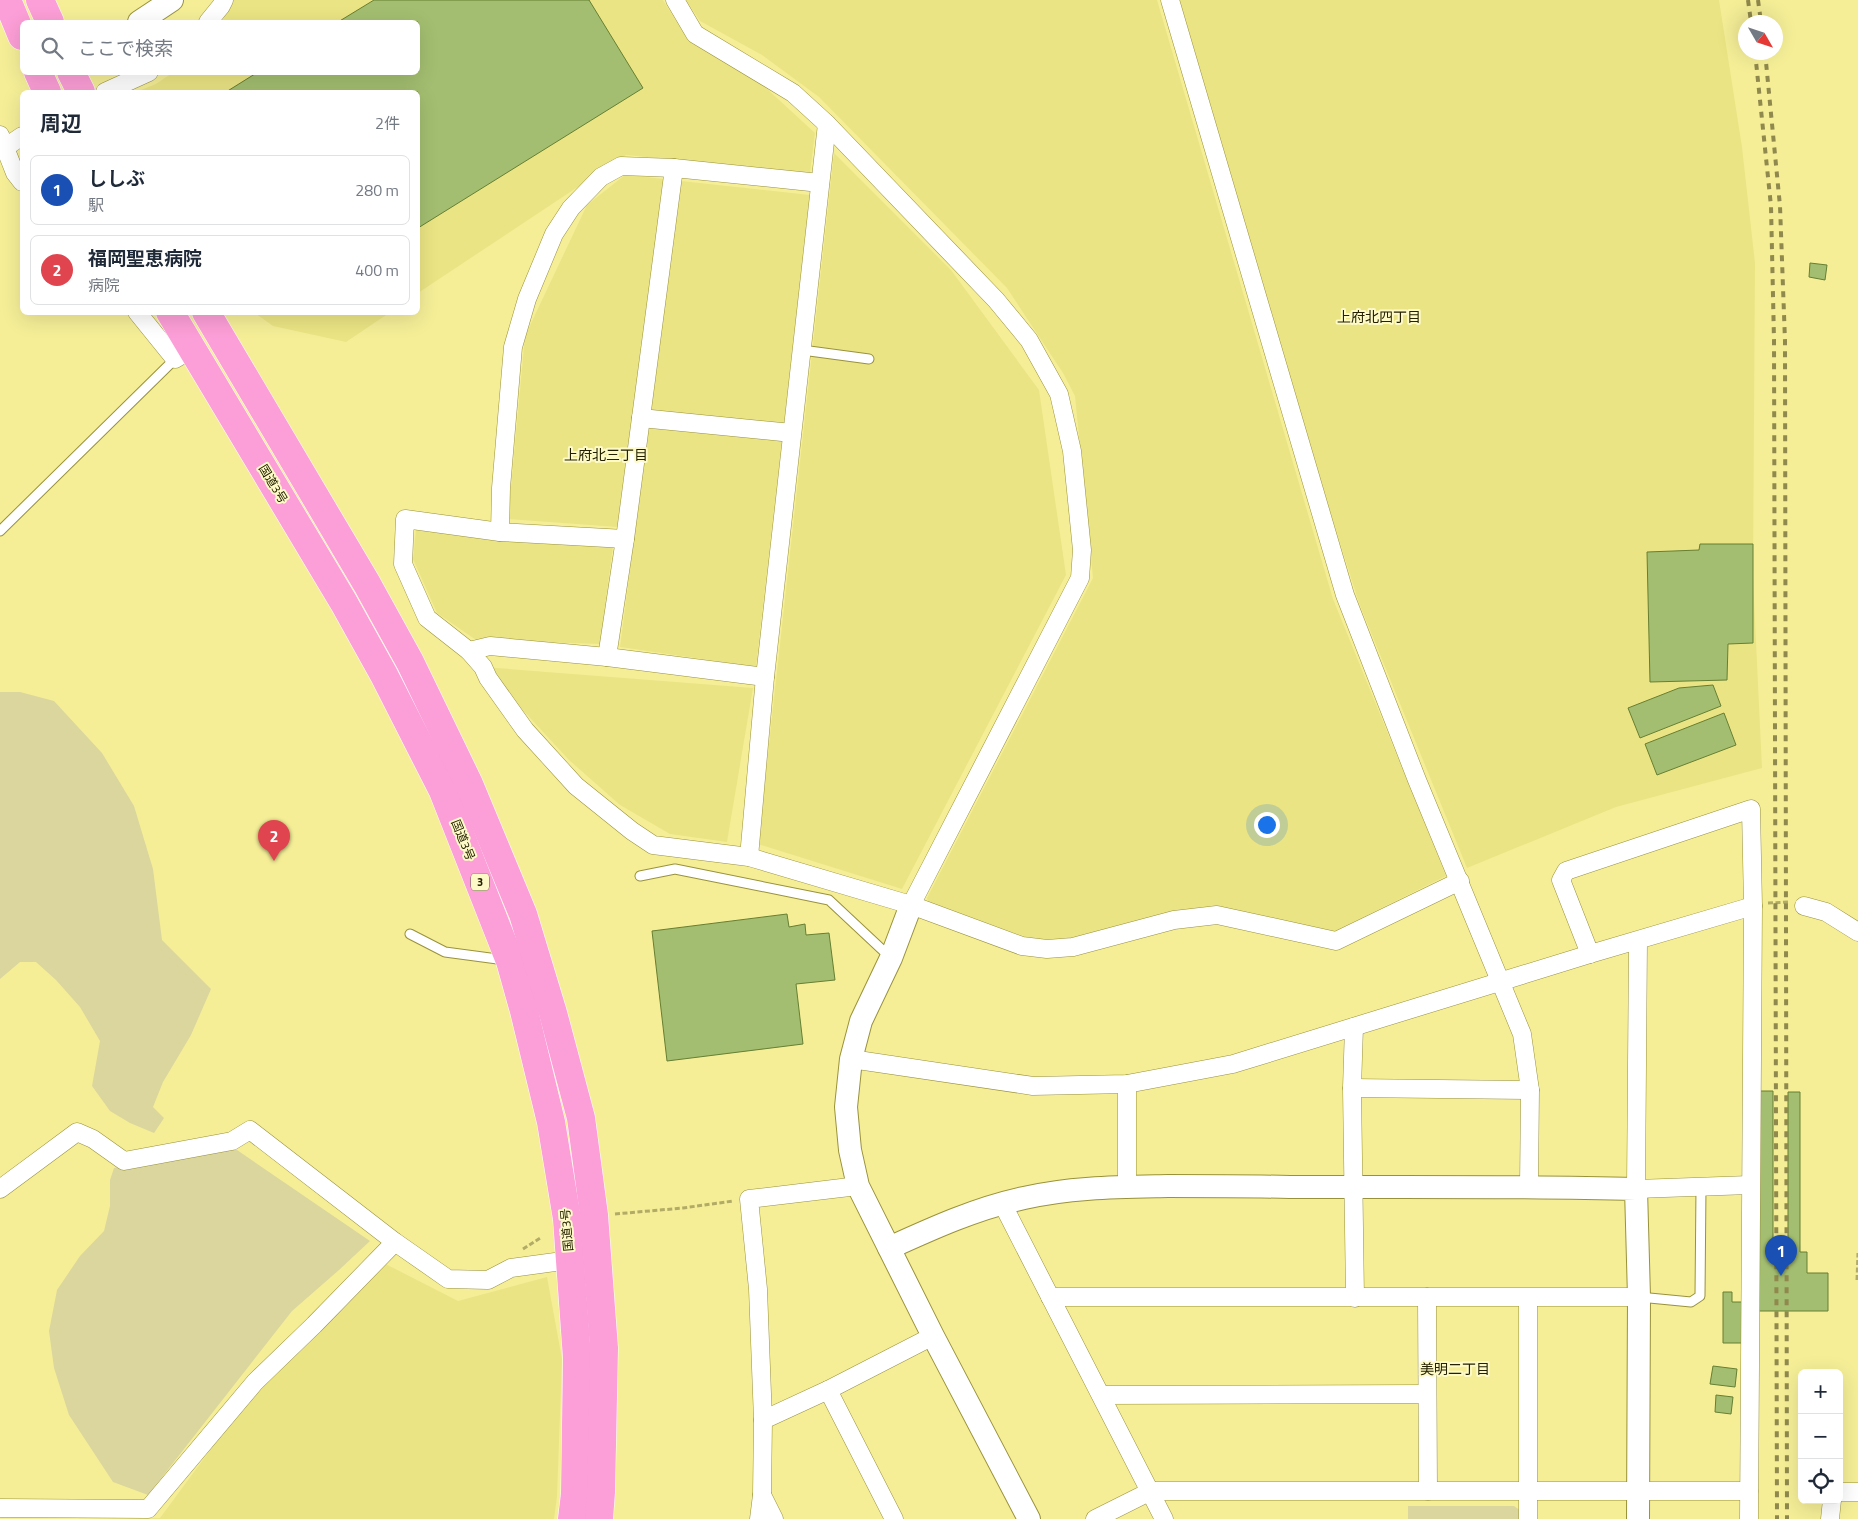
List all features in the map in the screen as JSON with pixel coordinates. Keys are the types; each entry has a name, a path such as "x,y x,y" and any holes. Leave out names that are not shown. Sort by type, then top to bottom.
{"highway":[{"path":"6,0 20,32"},
{"path":"40,0 49,20"},
{"path":"39,75 46,90"},
{"path":"73,75 80,90"},
{"name":"国道3号","path":"171,315 183,354 344,603 388,683 443,791 510,961 551,1122 567,1219 576,1358 575,1494 572,1519"},
{"name":"3","path":"208,315 367,584 410,662 469,784 523,914 553,1012 581,1118 594,1216 604,1348 599,1519"}],"street":[{"path":"142,20 172,0"},
{"path":"210,20 224,0"},
{"path":"675,0 696,34 793,93 827,124 996,300 1029,340 1060,394 1072,451 1082,550 1080,578 911,905 891,958 861,1021 851,1059 846,1107 850,1150 858,1186 933,1336 1029,1519"},
{"path":"1170,0 1345,596 1522,1034 1530,1090 1529,1186"},
{"path":"109,90 142,75"},
{"path":"749,857 765,677 827,124"},
{"path":"20,137 3,141 15,173 20,179"},
{"path":"500,532 501,488 513,347 527,299 554,234 571,208 601,177 620,166 674,168 820,184"},
{"path":"607,656 674,168"},
{"path":"139,315 183,354"},
{"path":"640,418 792,433"},
{"path":"624,538 500,532 405,519 404,564 427,618 470,650 525,730 576,786 632,831 653,845 749,857 911,905 1022,946 1047,948 1073,947 1174,920 1217,915 1336,940 1460,882"},
{"path":"470,650 490,646 607,656 765,677"},
{"path":"1590,954 1561,880 1566,871 1751,809 1753,906 1749,1519"},
{"path":"851,1059 1033,1086 1127,1084 1233,1064 1753,906"},
{"path":"1804,906 1826,912 1858,932"},
{"path":"1638,941 1636,1189 1639,1297 1638,1519"},
{"path":"1354,1027 1352,1088 1354,1298"},
{"path":"1127,1084 1128,1187"},
{"path":"1352,1088 1530,1090"},
{"path":"0,1189 77,1132 93,1140 124,1161 232,1141 250,1130 395,1242 448,1279 488,1280 511,1268 570,1260"},
{"path":"759,1519 762,1495 763,1420 758,1289 749,1199 858,1186"},
{"path":"889,1248 949,1221 1002,1203 1025,1197 1076,1189 1128,1187 1529,1186 1636,1189 1750,1186"},
{"path":"1002,1203 1164,1519"},
{"path":"0,1508 148,1509 254,1382 314,1325 395,1242"},
{"path":"1050,1297 1639,1297"},
{"path":"1427,1298 1428,1491"},
{"path":"1528,1298 1528,1519"},
{"path":"763,1420 828,1390 933,1336"},
{"path":"828,1390 894,1519"},
{"path":"1101,1394 1427,1394"},
{"path":"1096,1519 1151,1491 1749,1491"},
{"path":"1843,1492 1858,1492"},
{"path":"762,1495 774,1519"},
{"path":"1830,1519 1832,1504"}],"lane":[{"path":"802,350 869,359"},
{"path":"0,531 183,354"},
{"path":"640,876 675,869 829,900 891,958"},
{"path":"410,934 445,952 510,961"},
{"path":"1639,1297 1691,1302 1700,1296 1701,1187"}],"path":[{"path":"1753,906 1776,902 1799,903 1804,906"},
{"path":"594,1216 682,1208 749,1199"},
{"path":"1857,1280 1858,1253"}],"shaded area":[{"path":"233,0 663,0 686,37 753,76 815,133 810,173 626,155 420,292 420,90 141,90 156,84 169,75 420,75 420,20 223,20"},
{"path":"686,0 1157,0 1333,599 1446,876 1333,932 1220,908 1070,939 1034,939 965,918 928,902 927,898 1093,578 1075,396 1063,373 1007,288 819,97 762,55 700,21"},
{"path":"1178,0 1719,0 1742,147 1755,263 1753,578 1762,768 1616,807 1467,868 1359,603 1319,476"},
{"path":"834,153 951,270 1039,390 1066,575 902,889 758,844"},
{"path":"625,175 664,179 617,527 508,519 525,336 587,205"},
{"path":"681,181 810,195 756,667 620,647"},
{"path":"258,315 386,315 346,342 273,326"},
{"path":"416,530 613,546 600,644 476,640 437,613 413,559"},
{"path":"483,667 753,688 727,842 670,834 620,805 569,760"},
{"path":"0,692 20,692 54,701 102,753 134,806 153,869 162,940 211,989 191,1035 163,1082 153,1107 164,1118 154,1133 130,1123 110,1111 92,1086 100,1041 80,1007 56,980 36,962 20,962 0,979"},
{"path":"196,1148 237,1150 370,1241 292,1311 148,1495 113,1482 69,1415 54,1368 49,1331 57,1290 80,1256 104,1231 110,1206 110,1180 114,1168"},
{"path":"370,1256 458,1301 547,1277 562,1359 557,1497 554,1519 128,1519 160,1518 276,1361"},
{"path":"1408,1506 1514,1506 1521,1511 1521,1519 1408,1519"}],"building":[{"path":"374,0 589,0 643,88 420,227 420,90 229,90 253,75 420,75 420,20 341,20"},
{"path":"1810,263 1827,265 1825,280 1809,277"},
{"path":"1700,544 1753,544 1753,643 1728,644 1727,680 1650,682 1647,552 1699,550"},
{"path":"1713,685 1721,706 1640,738 1628,708 1679,688"},
{"path":"1724,713 1736,745 1657,775 1645,744"},
{"path":"787,914 789,927 805,924 806,935 829,933 835,980 796,984 803,1044 667,1061 652,931"},
{"path":"1759,1091 1773,1091 1773,1250 1788,1250 1788,1092 1800,1092 1800,1252 1807,1252 1807,1273 1828,1273 1828,1311 1743,1311 1743,1343 1723,1343 1723,1292 1732,1292 1732,1302 1759,1302"},
{"path":"1713,1366 1737,1369 1735,1387 1710,1384"},
{"path":"1716,1395 1733,1397 1731,1414 1715,1412"}],"railway":[{"path":"1748,0 1750,15"},
{"path":"1758,0 1760,15"},
{"path":"1756,60 1771,206 1774,340 1777,1519"},
{"path":"1766,60 1780,206 1785,341 1787,1519"}],"place":[{"name":"福岡聖恵病院","path":"274,861"},
{"name":"ししぶ","path":"1781,1276"}],"district":[{"name":"上府北四丁目","path":"1379,317"},
{"name":"上府北三丁目","path":"606,455"},
{"name":"美明二丁目","path":"1455,1369"}]}
